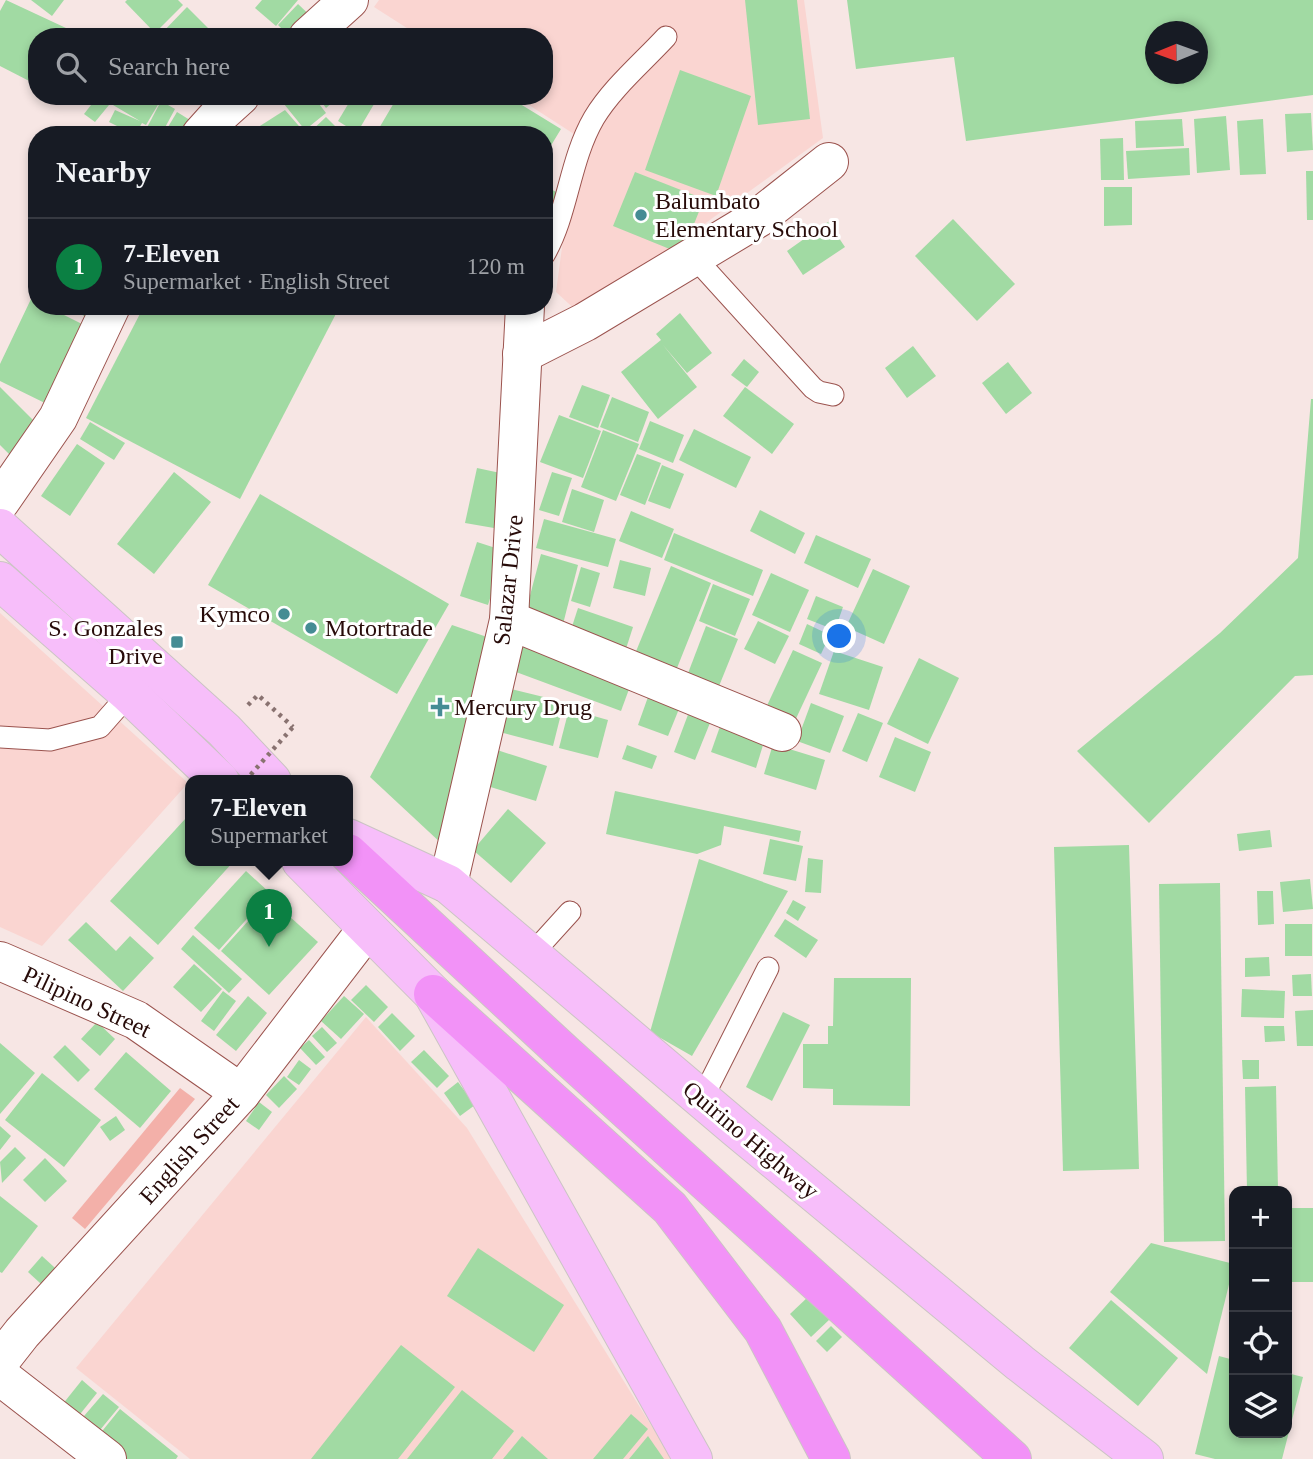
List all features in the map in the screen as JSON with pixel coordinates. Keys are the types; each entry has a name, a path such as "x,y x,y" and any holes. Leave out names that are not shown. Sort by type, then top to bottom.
{"highway":[{"path":"353,858 1012,1459"},
{"path":"433,994 670,1208 763,1330 831,1459"}],"main road":[{"path":"0,528 224,730 266,775"},
{"path":"0,581 129,694 214,775"},
{"name":"Quirino Highway","path":"353,840 448,884 702,1100 1020,1363 1144,1459"},
{"path":"306,866 433,994 693,1459"}],"street":[{"path":"319,28 349,0"},
{"path":"209,126 230,105"},
{"path":"522,354 585,322 758,218 829,162"},
{"path":"0,502 58,418 107,315"},
{"name":"Salazar Drive","path":"448,884 509,620 524,315"},
{"path":"509,620 782,732"},
{"name":"English Street","path":"7,1336 241,1093 367,929"},
{"name":"Pilipino Street","path":"0,961 136,1020 241,1093"},
{"path":"0,1376 107,1459"}],"lane":[{"path":"553,238 569,178 594,119 666,37"},
{"path":"694,257 813,388 833,395"},
{"path":"0,737 50,740 100,727 129,694"},
{"path":"531,955 570,912"},
{"path":"702,1100 768,968"}],"path":[{"path":"250,775 293,727 258,695"}],"shaded area":[{"name":"Balumbato Elementary School","path":"379,0 804,0 823,138 580,314 556,292 577,136 529,105 553,105 553,28 407,28 374,7"},
{"path":"0,613 185,780 185,786 42,946 0,927"},
{"path":"366,1017 467,1128 672,1459 190,1459 76,1368"},
{"path":"180,1088 195,1099 85,1229 72,1218"}],"building":[{"path":"6,0 66,28 28,28 28,80 0,66 0,11"},
{"path":"31,0 64,0 52,16"},
{"path":"178,0 183,5 160,28 150,28 125,2"},
{"path":"262,0 298,0 276,26 255,8"},
{"path":"745,0 797,0 810,119 758,125"},
{"path":"847,0 1313,0 1313,95 966,141 954,57 856,69"},
{"path":"298,4 318,23 308,28 281,28 278,25"},
{"path":"187,7 208,28 167,28"},
{"path":"680,70 751,96 716,196 645,170"},
{"path":"91,105 109,105 95,122 84,114"},
{"path":"113,105 158,105 146,125 142,123 140,126 117,126 109,122 115,110 140,121"},
{"path":"159,105 168,105 175,109 166,126 148,126"},
{"path":"285,105 320,105 326,113 310,126 302,126"},
{"path":"348,105 373,105 361,126 346,126 338,121"},
{"path":"393,105 522,105 561,129 553,142 553,126 380,126"},
{"path":"285,110 299,126 260,126"},
{"path":"177,112 198,125 197,126 169,126"},
{"path":"1311,113 1313,150 1287,152 1285,114"},
{"path":"1226,116 1230,170 1197,173 1194,119"},
{"path":"326,117 335,126 316,126"},
{"path":"1182,119 1184,146 1136,148 1135,121"},
{"path":"1263,119 1266,174 1240,175 1237,121"},
{"path":"1123,138 1124,180 1101,180 1100,139"},
{"path":"1189,148 1190,175 1128,179 1126,151"},
{"path":"1306,171 1313,171 1313,220 1307,220"},
{"path":"635,172 704,199 682,254 613,226"},
{"path":"1104,187 1132,187 1132,225 1104,226"},
{"path":"553,190 563,196 555,208 553,207"},
{"path":"953,219 1015,284 977,321 915,256"},
{"path":"828,222 845,247 803,275 787,251"},
{"path":"28,305 28,315 64,315 90,328 51,406 0,381 0,364"},
{"path":"680,313 712,353 687,373 663,345 697,387 658,419 621,372 661,340 656,334"},
{"path":"82,315 100,315 98,322"},
{"path":"139,315 335,315 240,499 86,418"},
{"path":"913,346 936,376 907,398 885,368"},
{"path":"744,359 759,372 747,387 731,375"},
{"path":"1008,362 1032,393 1006,414 982,383"},
{"path":"582,385 610,395 598,428 569,417"},
{"path":"0,387 42,429 14,459 0,445"},
{"path":"745,387 794,424 772,454 723,416"},
{"path":"612,397 649,412 638,442 600,427"},
{"path":"1311,399 1313,675 1295,676 1149,823 1077,751 1220,633 1298,558"},
{"path":"559,415 601,431 583,478 540,462"},
{"path":"650,421 684,435 673,463 639,449"},
{"path":"90,422 125,443 114,460 80,439"},
{"path":"694,429 751,457 736,488 679,460"},
{"path":"603,430 639,444 616,501 581,487"},
{"path":"77,444 105,463 70,516 41,496"},
{"path":"637,454 661,463 645,505 620,495"},
{"path":"662,465 684,474 670,509 648,501"},
{"path":"477,468 505,474 494,528 465,523"},
{"path":"174,472 211,502 154,574 117,544"},
{"path":"552,472 572,478 559,516 539,510"},
{"path":"572,489 604,500 594,532 562,522"},
{"path":"260,494 449,604 397,694 208,585"},
{"path":"760,510 805,533 795,554 750,531"},
{"path":"631,511 674,529 662,558 619,541"},
{"path":"544,519 616,539 608,567 536,548"},
{"path":"674,533 763,570 753,596 664,560"},
{"path":"816,535 871,559 858,588 804,563"},
{"path":"477,542 505,551 488,605 460,596"},
{"path":"541,554 578,565 561,632 523,622"},
{"path":"620,560 651,568 645,596 613,588"},
{"path":"671,566 711,583 671,683 630,666"},
{"path":"581,567 600,573 590,607 571,601"},
{"path":"873,569 910,586 884,644 846,627"},
{"path":"771,573 809,590 790,632 752,615"},
{"path":"713,584 750,599 735,636 699,621"},
{"path":"816,596 843,607 835,630 807,619"},
{"path":"578,608 633,627 623,658 568,639"},
{"path":"758,621 789,636 775,664 744,649"},
{"path":"807,624 830,635 821,654 799,644"},
{"name":"Mercury Drug","path":"452,625 487,637 442,844 370,777"},
{"path":"706,626 738,639 713,701 682,689"},
{"path":"521,632 632,681 621,711 508,669"},
{"path":"793,650 822,663 793,725 764,712"},
{"path":"834,651 883,667 869,710 819,694"},
{"path":"919,658 959,678 928,744 887,724"},
{"path":"507,688 564,702 553,746 496,731"},
{"path":"648,697 679,709 668,736 638,725"},
{"path":"811,703 844,716 830,753 797,741"},
{"path":"692,704 714,713 695,760 674,752"},
{"path":"569,709 608,720 598,758 559,748"},
{"path":"858,713 883,723 867,762 842,751"},
{"path":"723,718 767,732 756,768 711,752"},
{"path":"895,737 931,752 915,792 879,777"},
{"path":"773,744 825,760 816,790 764,774"},
{"path":"627,745 657,756 652,769 622,759"},
{"path":"494,749 547,766 536,801 484,785"},
{"path":"615,791 801,831 799,842 724,826 721,845 697,854 606,834"},
{"path":"508,809 546,843 511,883 473,850"},
{"path":"185,819 185,866 229,866 158,945 110,901"},
{"path":"1270,830 1272,847 1239,851 1237,834"},
{"path":"770,839 803,846 796,881 763,874"},
{"path":"1129,845 1139,1169 1063,1171 1054,847"},
{"path":"808,858 823,860 821,893 805,892"},
{"path":"699,859 788,891 692,1056 650,1032"},
{"path":"246,871 270,893 219,950 194,928"},
{"path":"1310,879 1313,909 1283,912 1280,882"},
{"path":"1220,883 1225,1241 1164,1242 1159,884"},
{"path":"1257,891 1273,891 1274,924 1258,925"},
{"path":"269,898 318,942 269,995 221,951"},
{"path":"793,900 806,907 798,921 786,913"},
{"path":"785,919 818,940 806,958 774,936"},
{"path":"86,922 116,951 130,936 154,958 123,991 68,940"},
{"path":"1285,924 1312,924 1312,956 1285,956"},
{"path":"193,935 242,979 229,993 181,949"},
{"path":"1269,957 1270,976 1245,977 1245,958"},
{"path":"194,964 222,989 201,1012 173,987"},
{"path":"1311,974 1312,996 1293,996 1292,975"},
{"path":"834,978 911,978 910,1106 833,1105 833,1089 803,1088 803,1044 828,1044 828,1026 833,1026"},
{"path":"366,985 388,1007 374,1022 351,1000"},
{"path":"1242,989 1285,991 1284,1018 1241,1017"},
{"path":"223,991 236,1001 214,1031 201,1021"},
{"path":"248,996 267,1013 236,1051 216,1035"},
{"path":"344,996 364,1014 341,1039 321,1021"},
{"path":"1313,1010 1313,1046 1297,1046 1295,1011"},
{"path":"783,1012 810,1025 772,1101 746,1087"},
{"path":"392,1013 415,1036 400,1051 378,1027"},
{"path":"97,1022 115,1039 100,1056 81,1039"},
{"path":"1264,1026 1284,1026 1285,1041 1265,1042"},
{"path":"322,1027 337,1043 327,1052 312,1036"},
{"path":"309,1040 325,1057 316,1065 300,1048"},
{"path":"0,1043 35,1073 0,1114"},
{"path":"65,1045 90,1070 78,1082 53,1057"},
{"path":"424,1050 449,1076 437,1088 411,1062"},
{"path":"126,1052 171,1091 140,1128 94,1089"},
{"path":"299,1060 311,1069 299,1085 287,1077"},
{"path":"1242,1060 1259,1060 1259,1079 1243,1079"},
{"path":"42,1073 101,1120 64,1167 5,1120"},
{"path":"284,1076 297,1089 279,1108 266,1095"},
{"path":"458,1082 475,1105 460,1116 444,1093"},
{"path":"1276,1086 1278,1186 1247,1186 1245,1087"},
{"path":"259,1102 272,1112 259,1130 246,1121"},
{"path":"116,1116 125,1130 110,1141 100,1127"},
{"path":"0,1126 11,1136 0,1150"},
{"path":"15,1147 26,1158 2,1183 0,1162"},
{"path":"45,1158 67,1181 45,1202 23,1180"},
{"path":"0,1196 38,1226 2,1273 0,1272"},
{"path":"1292,1208 1313,1208 1313,1282 1292,1282"},
{"path":"1151,1243 1229,1263 1229,1284 1207,1374 1110,1292"},
{"path":"478,1248 564,1305 534,1352 447,1296"},
{"path":"42,1256 66,1278 52,1294 28,1272"},
{"path":"809,1296 830,1319 811,1337 790,1314"},
{"path":"1111,1300 1178,1358 1138,1406 1069,1348"},
{"path":"831,1326 842,1337 827,1352 816,1341"},
{"path":"401,1345 455,1387 398,1459 311,1459"},
{"path":"1219,1356 1229,1359 1229,1438 1287,1438 1282,1459 1215,1459 1195,1454"},
{"path":"1292,1374 1303,1377 1292,1420"},
{"path":"82,1380 97,1393 77,1418 62,1405"},
{"path":"462,1390 514,1431 492,1459 407,1459"},
{"path":"103,1394 119,1407 100,1430 84,1416"},
{"path":"120,1409 178,1456 176,1459 127,1459 99,1435"},
{"path":"631,1414 648,1429 623,1459 593,1459"},
{"path":"522,1436 548,1459 503,1459"},
{"path":"648,1436 664,1459 629,1459"}],"place":[{"name":"Balumbato Elementary School","path":"641,215"},
{"name":"Kymco","path":"284,614"},
{"name":"Motortrade","path":"311,628"},
{"name":"S. Gonzales Drive","path":"177,642"},
{"name":"Mercury Drug","path":"440,707"},
{"name":"7-Eleven","path":"269,947"}]}
